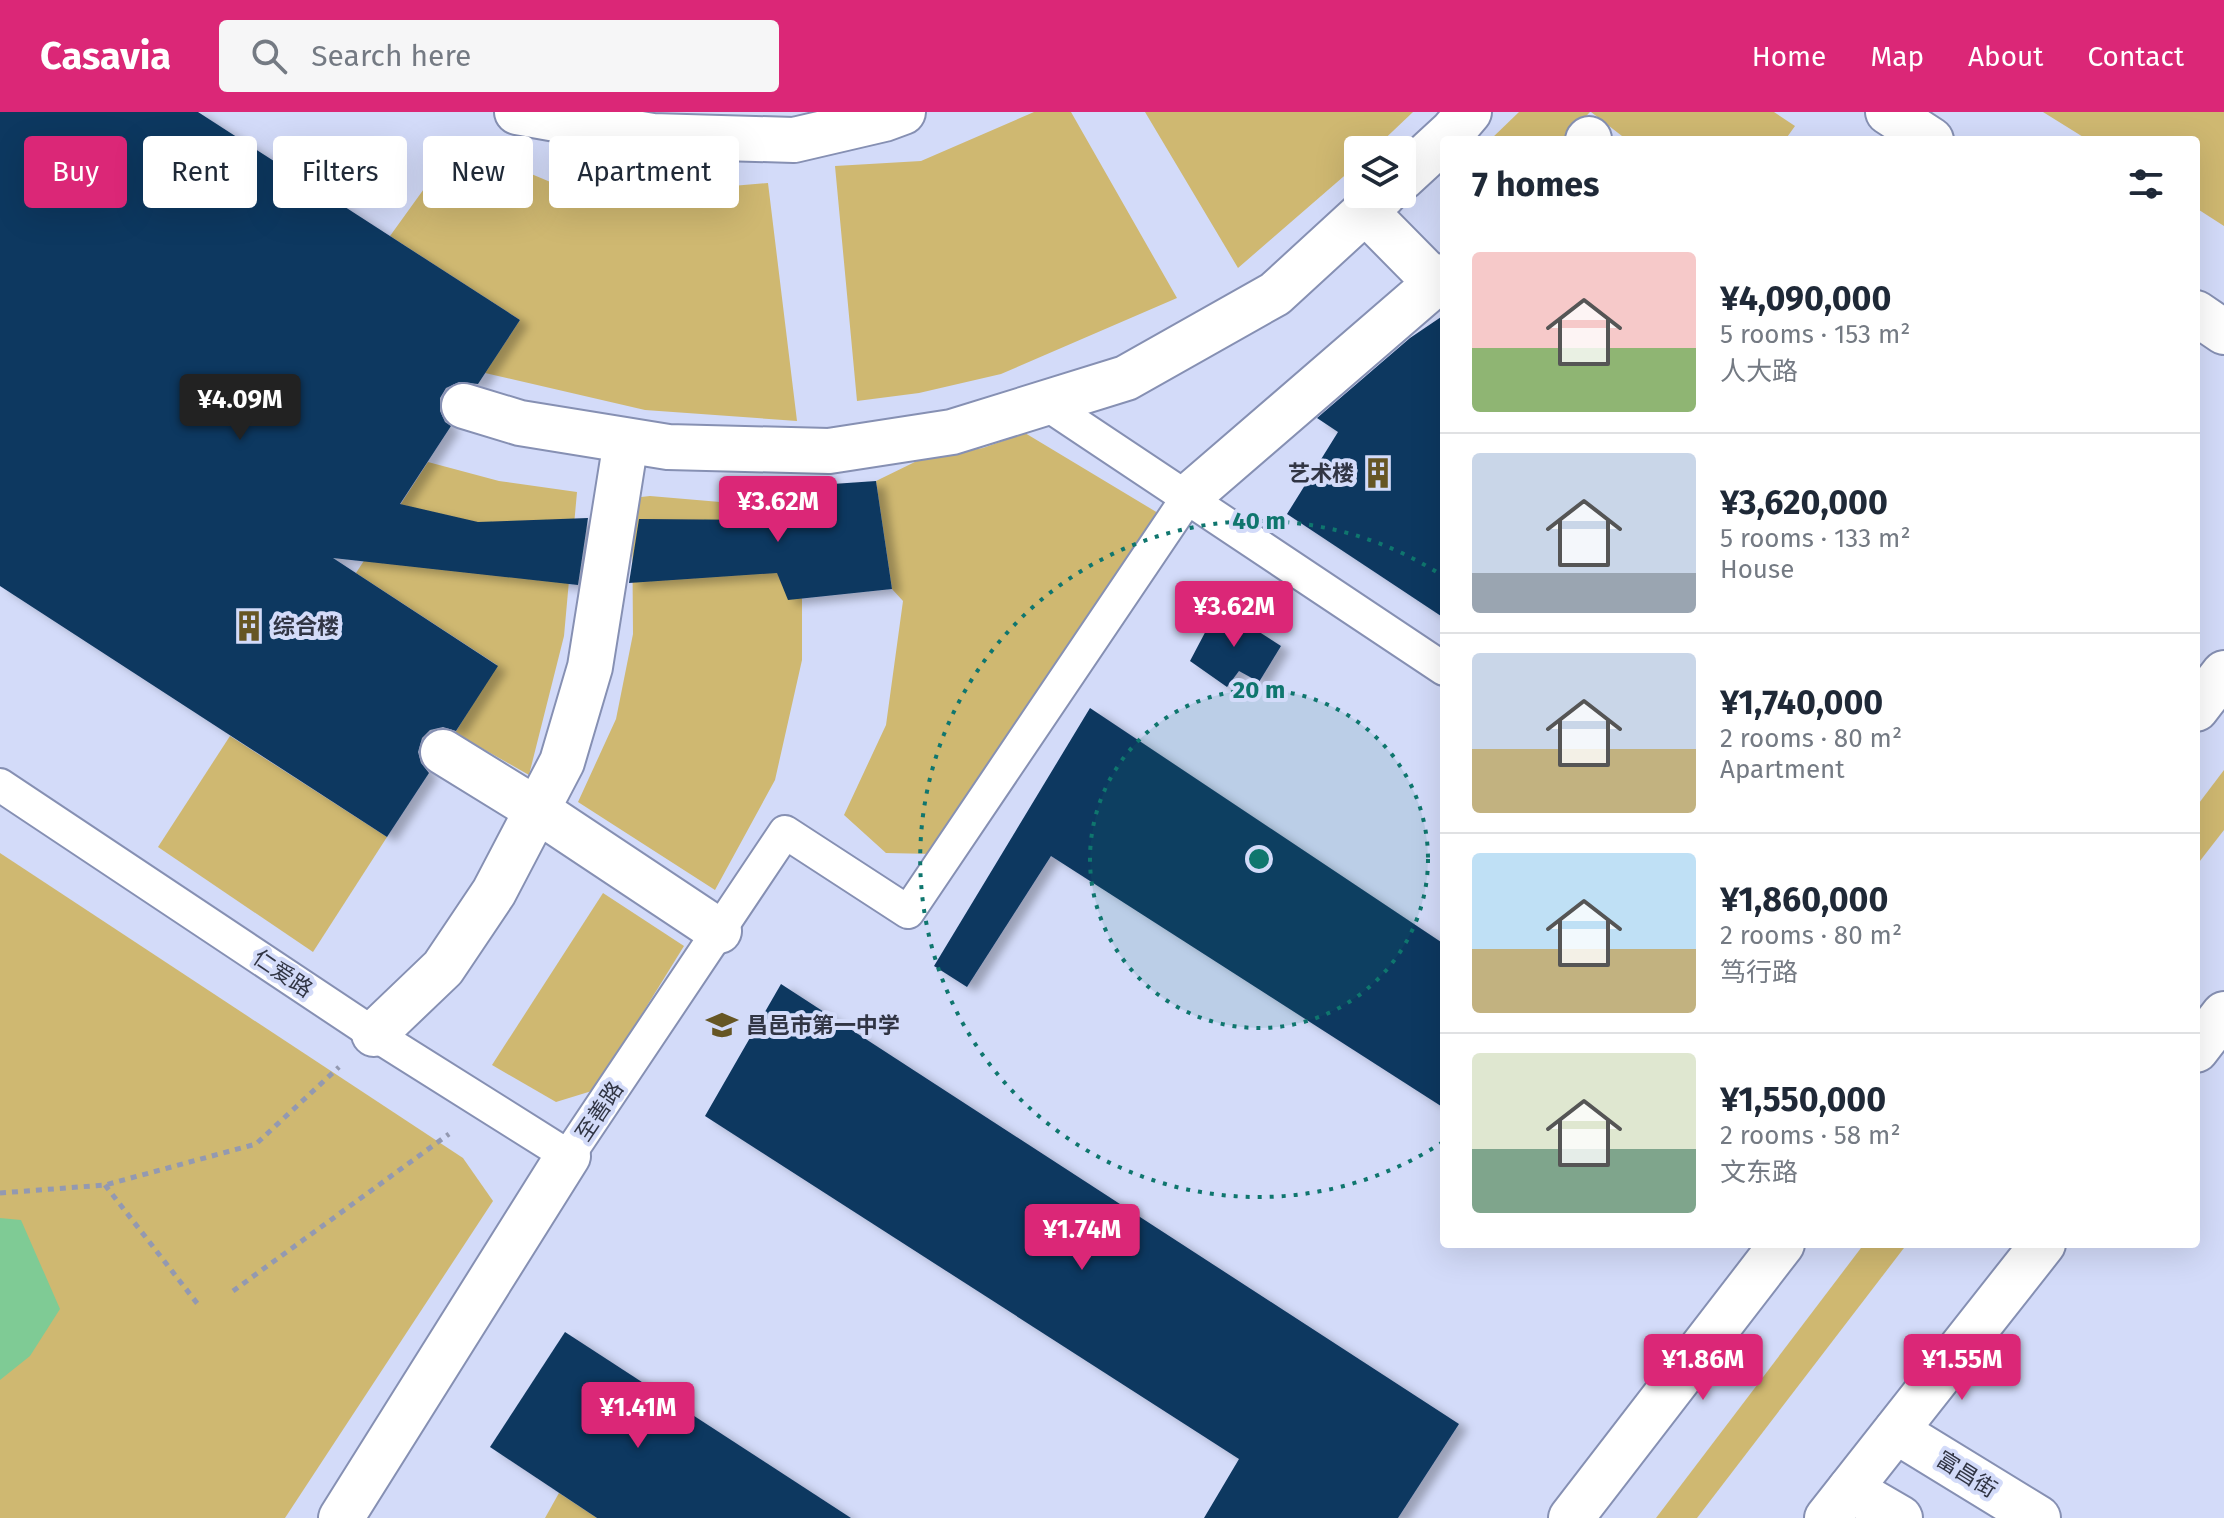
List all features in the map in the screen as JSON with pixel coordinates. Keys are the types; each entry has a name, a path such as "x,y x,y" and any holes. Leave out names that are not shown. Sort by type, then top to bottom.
{"street":[{"path":"517,112 652,136 794,140 903,112"},
{"path":"1448,136 1469,112"},
{"path":"1888,112 1925,136"},
{"path":"1416,165 1440,143"},
{"path":"464,406 520,423 668,447 829,451 952,432 1126,378 1275,294 1370,208"},
{"path":"1188,497 1440,280 1379,208"},
{"path":"2200,316 2224,332"},
{"path":"374,1034 443,968 494,892 562,762 590,667 626,441"},
{"path":"2200,704 2224,673"},
{"path":"443,752 537,810 719,931"},
{"path":"2200,1045 2224,1014"},
{"name":"至善路","path":"355,1513 568,1156"},
{"path":"1571,1518 1779,1248"},
{"path":"1900,1518 1839,1504 2040,1248"},
{"name":"富昌街","path":"1896,1431 2038,1518"}],"lane":[{"path":"1045,403 1440,666"},
{"name":"至善路","path":"568,1156 785,832 908,912 1188,497"},
{"name":"仁爱路","path":"0,785 374,1034 568,1156"}],"path":[{"path":"0,1193 105,1185 256,1144 374,1034"},
{"path":"233,1291 453,1131"},
{"path":"105,1185 200,1307"}],"shaded area":[{"path":"1034,112 1071,112 1177,298 1001,374 919,393 857,401 835,166 921,161"},
{"path":"1145,112 1413,112 1388,136 1344,136 1344,176 1238,268"},
{"path":"1519,112 1590,112 1568,136 1494,136"},
{"path":"1591,112 1774,112 1795,126 1788,136 1622,136"},
{"path":"2043,112 2224,112 2224,226 2200,211 2200,136 2082,136"},
{"path":"533,175 549,181 549,208 739,208 739,185 768,183 797,421 645,410 485,373 520,320 390,236 423,190 423,208 533,208"},
{"path":"1025,433 1158,513 933,854 886,853 844,815 886,725 903,601 892,589 876,481 923,458 983,448"},
{"path":"428,462 499,481 577,492 564,636 529,775 455,733 497,665 356,573"},
{"path":"650,496 802,509 802,660 775,780 715,890 578,802 616,719 633,634 632,498"},
{"path":"230,736 387,837 313,952 158,847"},
{"path":"2224,770 2224,830 2200,861 2200,802"},
{"path":"0,853 463,1158 493,1201 285,1518 0,1518"},
{"path":"603,893 684,946 595,1090 556,1102 492,1065"},
{"path":"0,1218 21,1220 60,1309 30,1356 0,1380"},
{"path":"1861,1248 1904,1248 1697,1518 1656,1518"},
{"path":"559,1493 597,1518 545,1518"}],"building":[{"path":"0,112 198,112 235,136 143,136 143,208 257,208 257,150 273,160 273,208 347,208 520,320 478,384 459,382 446,388 440,398 440,411 445,422 451,426 400,504 478,522 588,518 578,585 333,558 498,666 456,731 443,727 430,730 422,738 418,752 421,763 429,773 387,837 0,586"},
{"name":"艺术楼","path":"1440,318 1440,615 1287,514 1338,432 1317,418 1410,338"},
{"path":"876,481 892,589 788,600 777,573 629,583 639,519 775,520 775,488"},
{"path":"1219,606 1281,646 1259,682 1239,671 1227,687 1190,661"},
{"path":"1090,708 1440,941 1440,1105 1051,856 967,987 934,966"},
{"path":"781,984 1459,1424 1398,1518 1204,1518 1239,1459 705,1116"},
{"path":"565,1332 851,1518 597,1518 490,1447"}],"place":[{"name":"艺术楼","path":"1378,473"},
{"name":"综合楼","path":"249,626"},
{"name":"昌邑市第一中学","path":"722,1025"}]}
